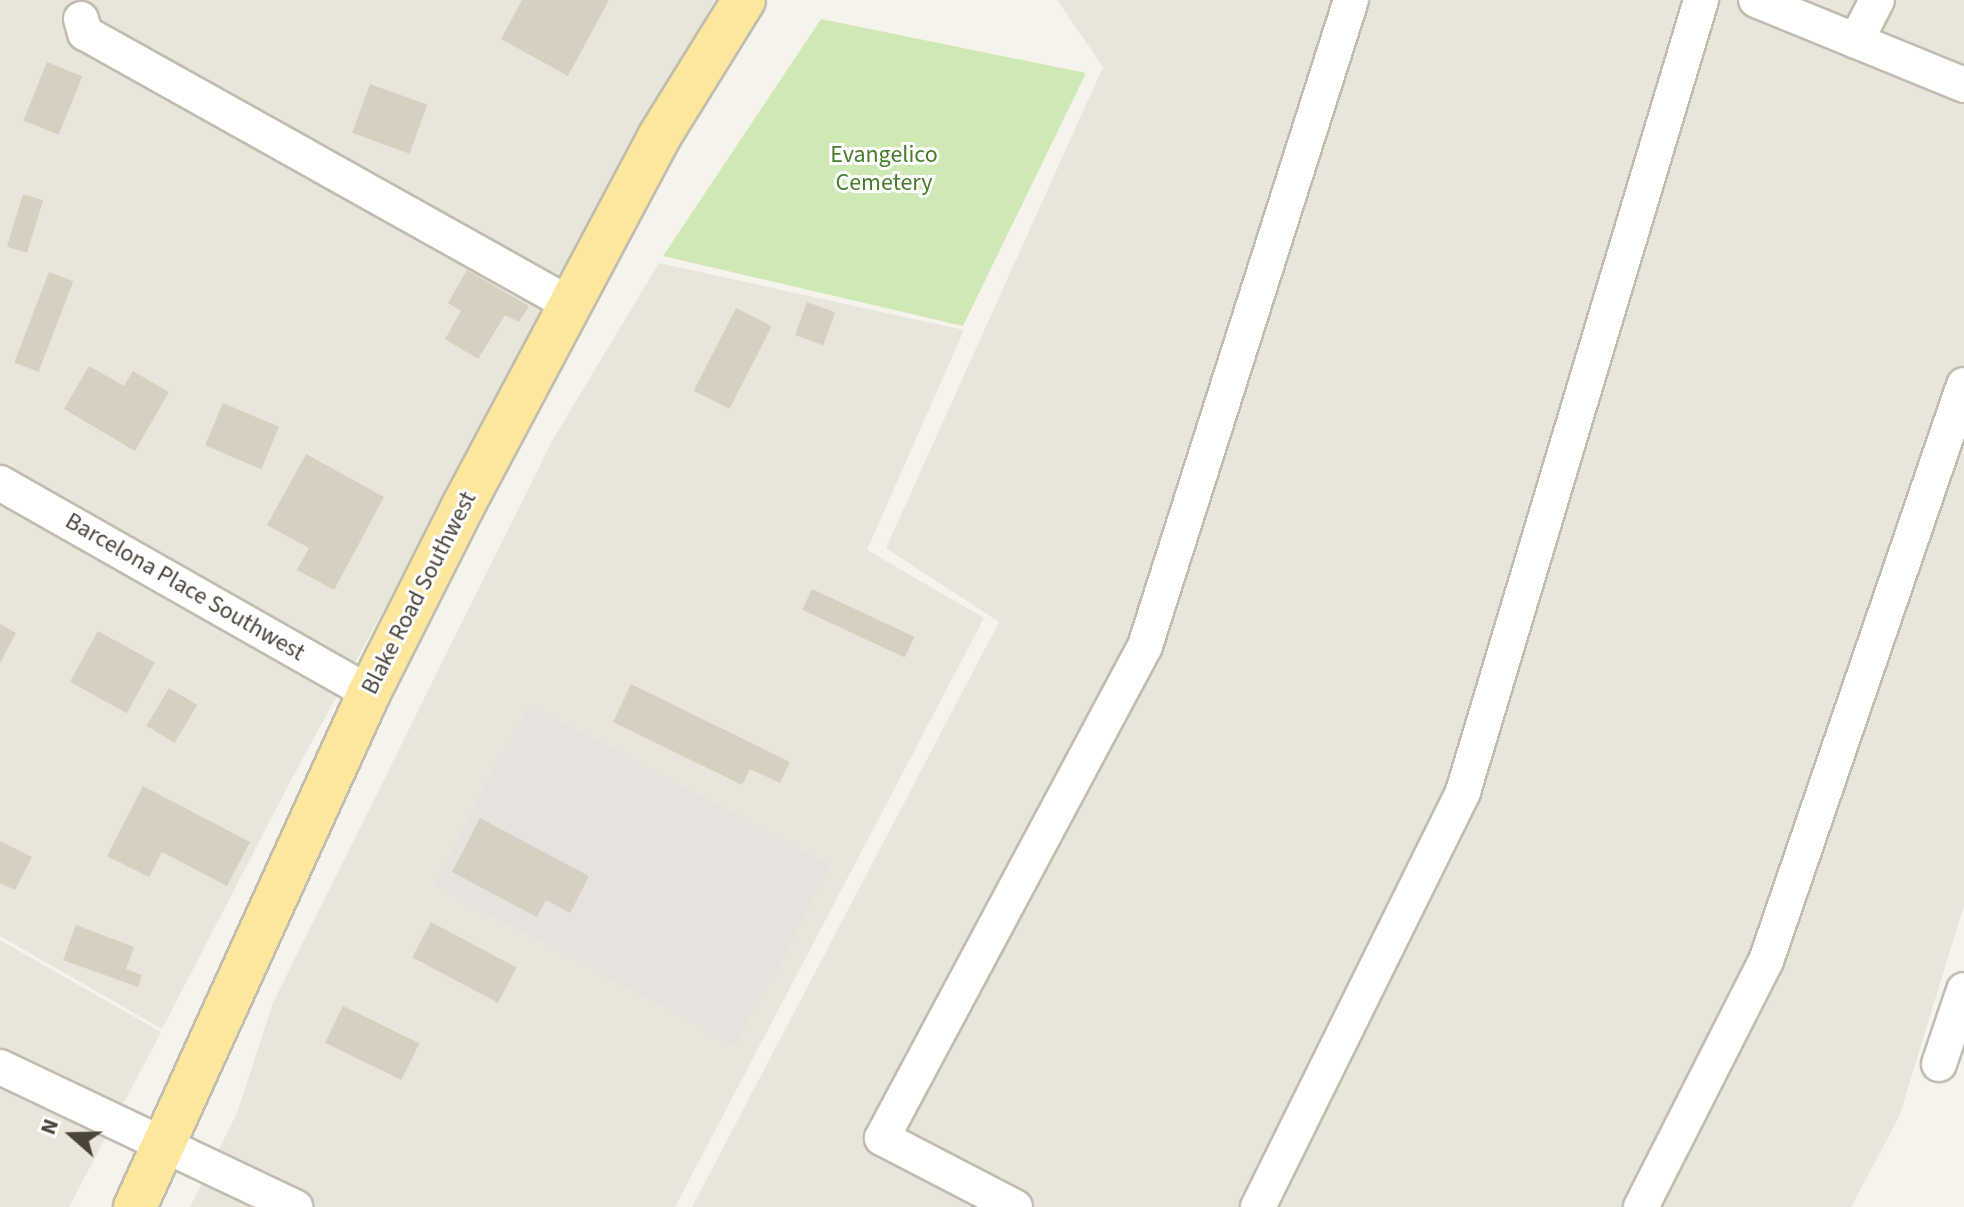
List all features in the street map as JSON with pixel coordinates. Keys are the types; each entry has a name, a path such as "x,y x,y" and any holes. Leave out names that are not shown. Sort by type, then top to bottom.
{"main road":[{"name":"Blake Road Southwest","path":"135,1207 165,1147 369,693 568,303 659,137 744,0"}],"street":[{"path":"1015,1207 882,1138 1145,646 1351,0"},
{"path":"1258,1207 1463,792 1701,0"},
{"path":"1756,0 1964,85"},
{"path":"1856,41 1877,0"},
{"path":"81,19 85,33 568,303"},
{"path":"1641,1207 1766,961 1964,385"},
{"name":"Barcelona Place Southwest","path":"0,483 369,693"},
{"path":"1939,1064 1964,990"},
{"path":"0,1067 295,1207"}],"shaded area":[{"path":"0,0 715,0 289,784 162,1029 0,936"},
{"path":"1057,0 1964,0 1964,905 1899,1117 1851,1207 692,1207 999,622 886,548 1103,67"},
{"path":"659,263 964,330 867,550 984,618 675,1207 190,1207 237,1113 273,1003 552,441"},
{"path":"529,705 831,866 736,1045 434,884"},
{"path":"0,940 161,1032 69,1207 0,1207"}],"green space":[{"name":"Evangelico Cemetery","path":"821,19 1086,73 963,326 663,256"}],"building":[{"path":"522,0 609,0 568,76 501,39"},
{"path":"47,62 82,76 59,135 23,120"},
{"path":"370,84 427,105 410,154 352,133"},
{"path":"23,194 43,200 27,253 7,247"},
{"path":"467,270 529,306 519,322 505,315 478,359 445,339 461,311 448,303"},
{"path":"49,272 73,281 39,372 14,363"},
{"path":"807,302 835,312 823,345 795,335"},
{"path":"736,308 772,326 729,409 694,391"},
{"path":"89,366 124,386 133,371 169,392 135,451 64,409"},
{"path":"223,403 279,427 261,469 205,445"},
{"path":"306,454 384,497 334,590 297,570 309,548 267,525"},
{"path":"812,589 914,637 905,658 802,610"},
{"path":"0,624 16,633 0,663"},
{"path":"98,631 155,663 127,713 70,682"},
{"path":"631,684 790,762 780,783 750,769 742,785 613,722"},
{"path":"169,688 197,705 175,743 146,726"},
{"path":"143,786 250,842 227,886 162,852 149,877 107,856"},
{"path":"480,818 589,876 570,913 546,900 537,917 452,872"},
{"path":"0,841 32,857 15,890 0,883"},
{"path":"431,922 517,968 498,1003 412,957"},
{"path":"76,925 134,947 126,969 142,975 138,987 63,960"},
{"path":"343,1006 419,1043 401,1080 325,1043"}]}
